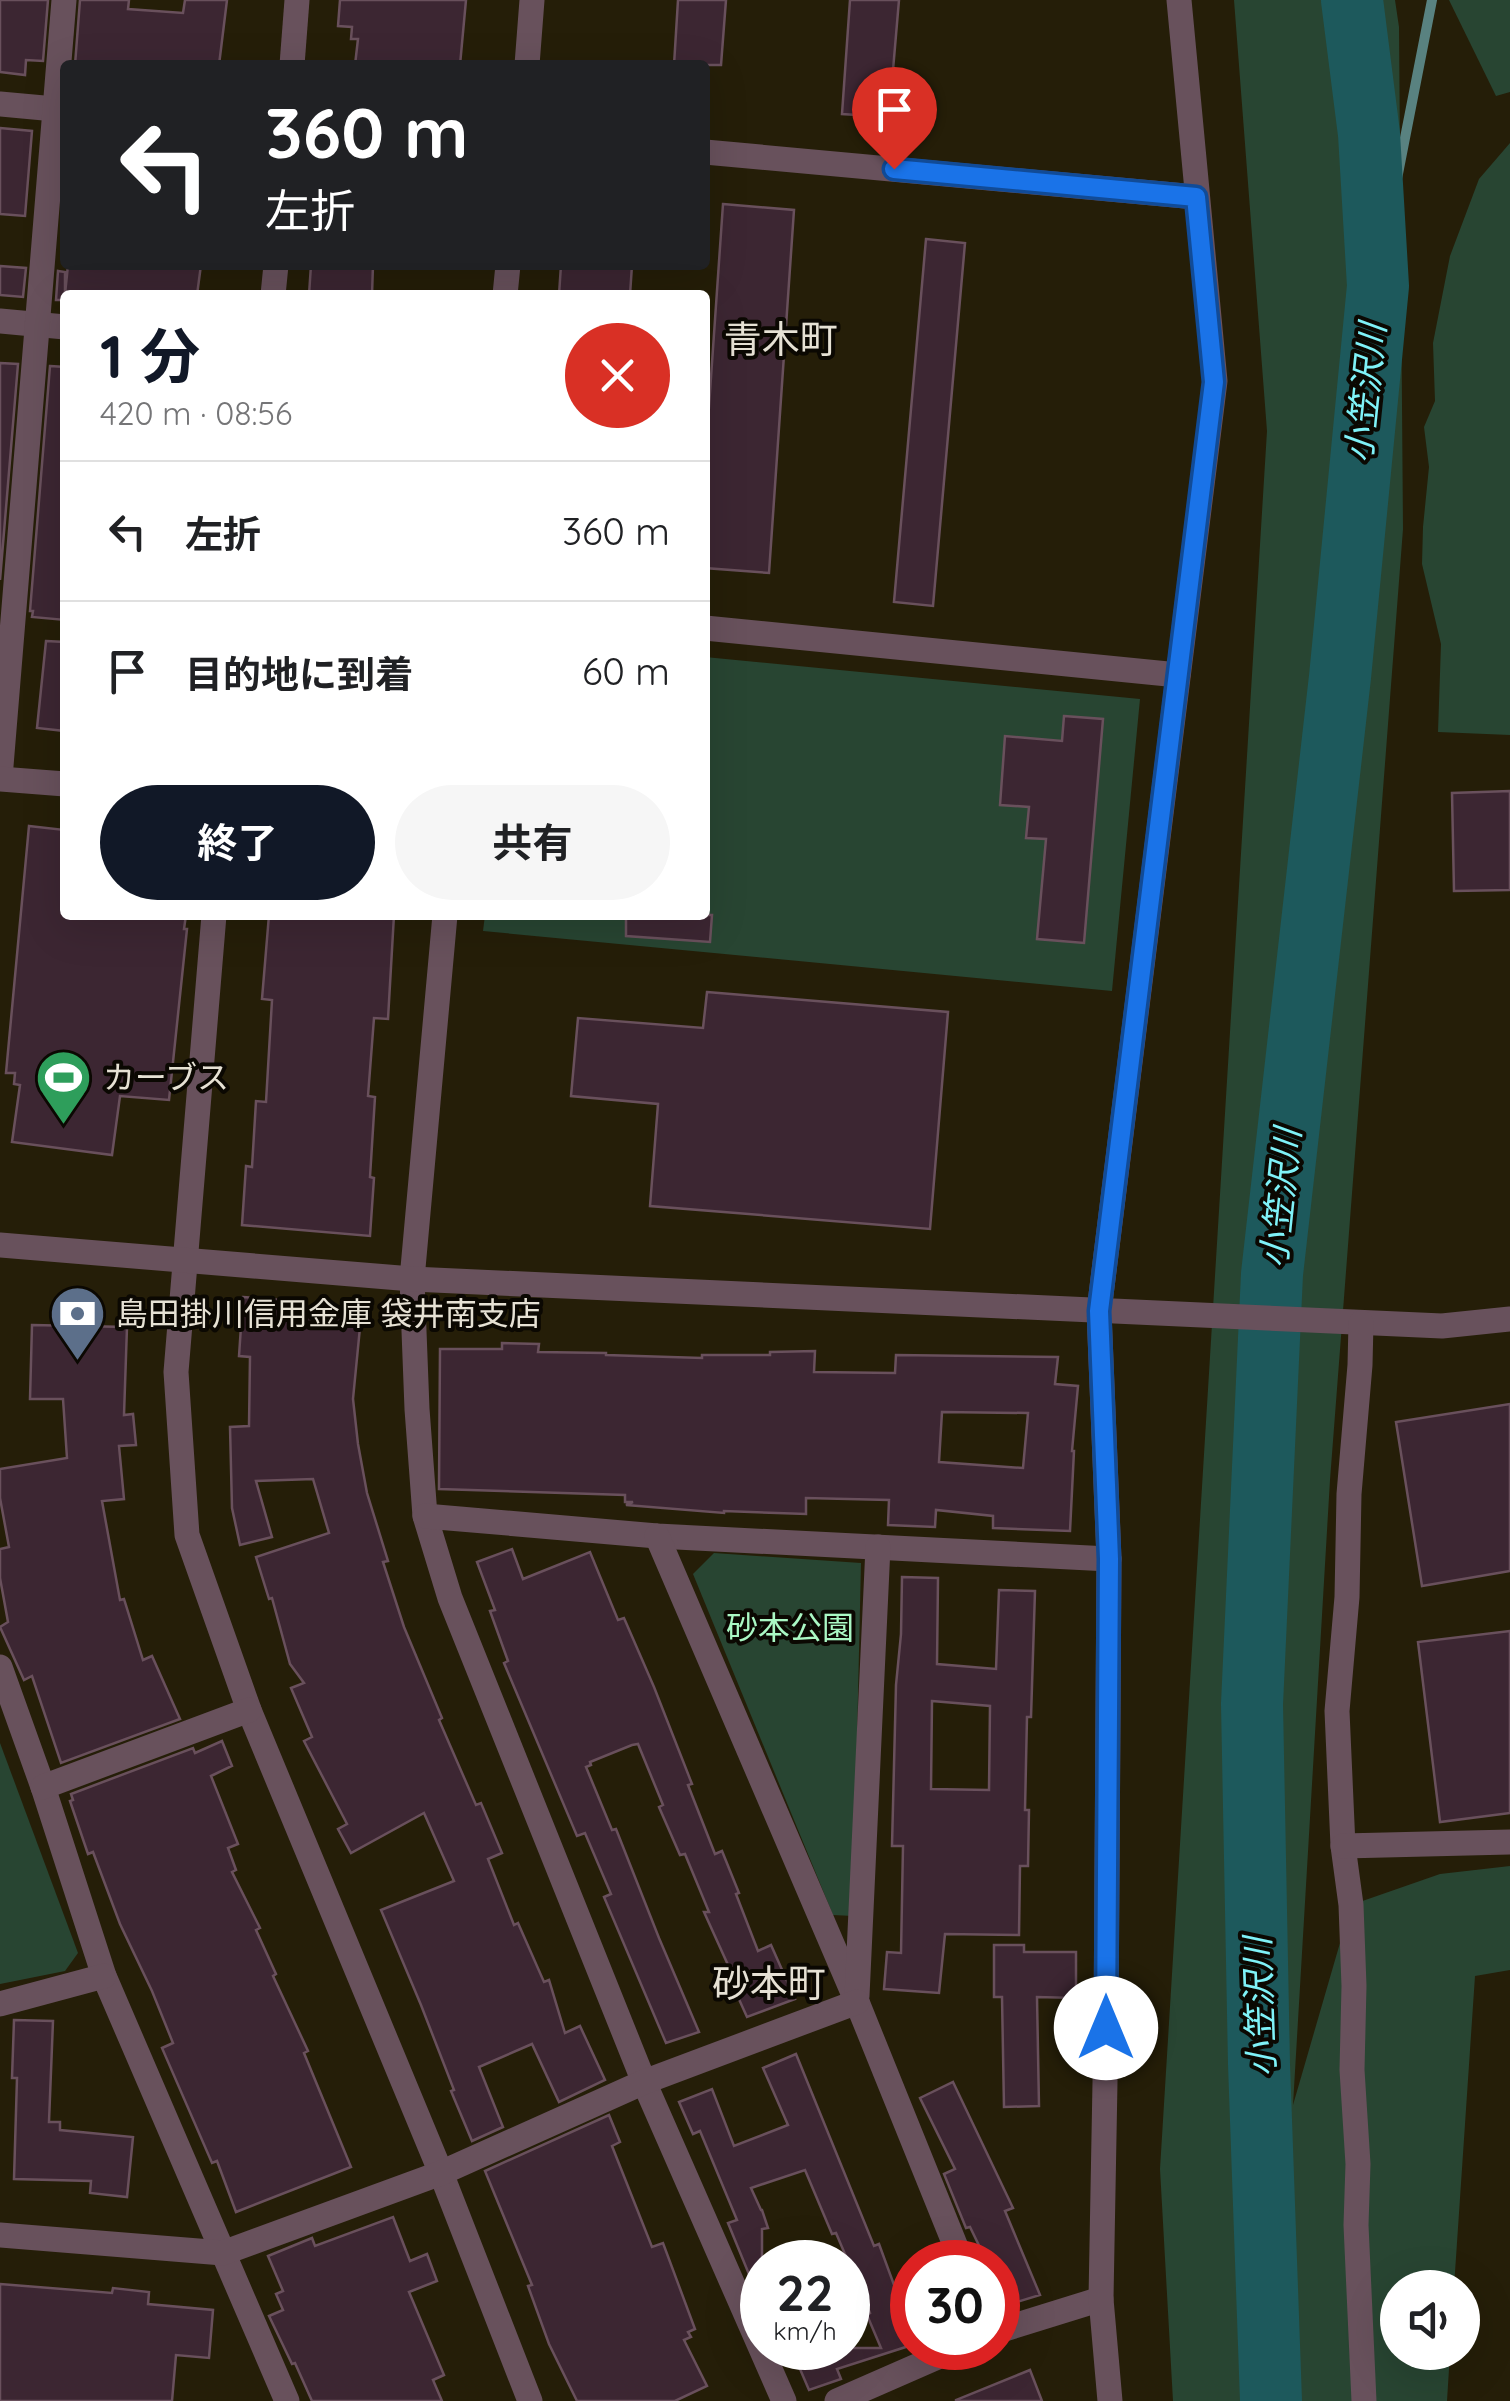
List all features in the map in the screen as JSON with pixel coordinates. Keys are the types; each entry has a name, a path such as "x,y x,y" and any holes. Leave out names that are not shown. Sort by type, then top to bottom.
{"street":[{"path":"60,784 0,778 9,552 37,324 64,0"},
{"path":"292,60 297,0"},
{"path":"527,60 532,0"},
{"path":"1110,2401 1100,2299 1112,1312 1178,675 1214,382 1179,0"},
{"path":"0,104 55,108"},
{"path":"710,152 1196,197"},
{"path":"0,321 60,326"},
{"path":"710,628 1178,675"},
{"path":"214,920 176,1372 187,1535 249,1710 441,2173 530,2401"},
{"path":"445,920 412,1279 426,1516 450,1598 644,2082 784,2401"},
{"path":"0,1245 412,1279 1442,1326 1510,1319"},
{"path":"1360,1322 1347,1597 1337,1711 1343,1846 1351,1906 1356,2226 1364,2401"},
{"path":"426,1516 658,1536 1109,1559"},
{"path":"658,1536 857,2002 953,2240"},
{"path":"857,2002 878,1547"},
{"path":"0,1667 104,1976 287,2401"},
{"path":"43,1786 249,1710"},
{"path":"1343,1846 1510,1842"},
{"path":"0,2004 104,1976"},
{"path":"0,2235 223,2253 441,2173 644,2082 857,2002"},
{"path":"1020,2324 1100,2299"},
{"path":"837,2401 908,2370"}],"green space":[{"path":"1234,0 1395,0 1399,27 1403,529 1330,1480 1293,2105 1351,1905 1440,1874 1510,1866 1510,1970 1475,1976 1455,2270 1380,2270 1380,2370 1449,2370 1447,2401 1173,2401 1160,2169 1267,431"},
{"path":"1449,0 1510,0 1510,92 1496,96"},
{"path":"1510,143 1510,735 1438,732 1441,644 1422,564 1429,467 1424,427 1435,401 1433,343 1450,256 1479,179"},
{"path":"710,657 1140,699 1112,991 483,931 484,920 710,920"},
{"name":"砂本公園","path":"714,1553 861,1563 853,1916 833,1915 693,1574"},
{"path":"0,1743 78,1953 65,1971 0,1984"}],"building":[{"path":"0,0 48,0 43,61 26,60 25,75 0,72"},
{"path":"80,0 129,0 128,9 183,13 185,0 227,0 220,60 75,60"},
{"path":"340,0 466,0 460,60 356,60 358,39 351,39 352,27 338,26"},
{"path":"678,0 726,0 721,65 710,65 710,60 674,60"},
{"path":"850,0 899,0 889,117 842,114"},
{"path":"0,128 32,131 25,216 0,214"},
{"path":"723,204 794,210 769,573 710,568 710,392"},
{"path":"926,239 965,243 933,606 894,602"},
{"path":"0,266 26,268 23,297 0,295"},
{"path":"67,270 200,270 198,290 65,290"},
{"path":"311,270 373,270 372,290 309,290"},
{"path":"561,270 632,270 630,290 559,290"},
{"path":"58,271 65,272 65,290 60,290 60,300 56,300"},
{"path":"0,363 18,364 0,580"},
{"path":"50,366 60,367 60,620 32,617"},
{"path":"46,641 60,642 60,730 37,728"},
{"path":"1064,716 1103,719 1084,943 1037,939 1046,839 1026,838 1029,807 1000,805 1005,736 1062,741"},
{"path":"1510,791 1510,890 1454,891 1452,793"},
{"path":"29,826 60,829 60,920 185,920 169,1100 120,1096 112,1155 12,1142 20,1085 14,1084 15,1073 6,1073"},
{"path":"712,915 710,942 626,936 626,920 710,920"},
{"path":"269,920 394,920 388,1019 374,1018 368,1096 375,1097 370,1236 242,1225 246,1166 252,1167 256,1101 266,1102 272,1000 262,999"},
{"path":"707,992 948,1012 930,1229 650,1206 658,1104 571,1096 578,1018 703,1028"},
{"path":"243,1297 294,1301 293,1310 361,1317 353,1399 367,1493 388,1561 383,1562 404,1627 442,1718 439,1720 502,1853 488,1859 514,1925 518,1923 544,1982 549,1980 565,2033 580,2026 605,2080 559,2102 532,2044 479,2067 503,2127 472,2141 381,1910 454,1881 424,1813 351,1853 338,1829 347,1824 304,1741 312,1737 291,1688 304,1683 290,1664 256,1557 329,1533 313,1479 256,1481 272,1537 240,1545 232,1508 230,1427 249,1426 250,1357 239,1356"},
{"path":"32,1325 127,1327 124,1415 133,1414 136,1445 119,1446 124,1499 102,1501 120,1600 124,1599 143,1660 152,1656 180,1719 61,1763 32,1676 24,1680 0,1627 8,1622 0,1578 0,1549 9,1547 0,1498 0,1469 67,1458 63,1399 30,1399"},
{"path":"502,1343 539,1344 538,1352 702,1358 815,1351 814,1372 895,1373 896,1355 1058,1357 1055,1384 1078,1386 1070,1531 993,1528 993,1516 936,1510 935,1527 888,1525 889,1500 806,1498 806,1514 724,1513 626,1505 633,1502 625,1502 625,1495 439,1489 440,1349 502,1349","holes":["942,1412 1028,1413 1023,1468 939,1462"]},
{"path":"1510,1404 1510,1571 1422,1586 1396,1422"},
{"path":"512,1549 523,1579 590,1552 618,1620 624,1618 654,1687 715,1854 722,1851 758,1951 771,1945 795,1999 747,2017 724,1966 728,1965 704,1912 709,1912 685,1854 680,1855 659,1807 663,1805 638,1744 632,1745 586,1767 612,1830 616,1829 699,2032 666,2043 604,1897 611,1894 585,1833 577,1836 504,1663 508,1661 490,1611 495,1610 477,1562"},
{"path":"902,1577 938,1578 937,1664 996,1669 999,1590 1035,1591 1031,1717 1027,1717 1028,1866 1020,1866 1019,1935 945,1934 939,1993 884,1989 887,1952 901,1953 903,1846 892,1846","holes":["932,1701 990,1706 989,1790 931,1789"]},
{"path":"1510,1631 1510,1813 1440,1822 1418,1642"},
{"path":"222,1741 232,1766 211,1776 238,1844 228,1848 236,1870 232,1872 260,1928 256,1930 276,1974 273,1976 308,2051 304,2053 351,2167 236,2212 217,2161 212,2163 162,2048 173,2043 93,1852 88,1854 70,1801 71,1794"},
{"path":"994,1945 1024,1945 1024,1952 1076,1952 1076,1998 1037,1997 1039,2106 1004,2107 1002,1997 994,1997"},
{"path":"14,2020 53,2021 49,2122 60,2122 60,2130 133,2137 127,2197 90,2193 91,2181 14,2179"},
{"path":"796,2054 874,2246 879,2244 890,2274 890,2352 870,2358 870,2348 881,2348 870,2322 870,2240 839,2240 836,2233 832,2234 805,2170 751,2188 768,2228 762,2229 762,2240 740,2240 740,2252 728,2223 737,2220 700,2131 693,2134 679,2102 712,2089 734,2146 788,2125 763,2068"},
{"path":"953,2082 1013,2208 1005,2211 1017,2240 976,2240 970,2227 966,2228 944,2174 955,2169 920,2098"},
{"path":"609,2115 620,2142 612,2146 652,2247 663,2243 695,2329 684,2340 707,2386 675,2401 577,2401 549,2344 528,2286 532,2285 485,2171"},
{"path":"393,2217 410,2261 427,2254 437,2281 409,2292 444,2375 433,2380 442,2401 312,2401 269,2316 283,2310 276,2294 283,2291 268,2256 312,2238 315,2246"},
{"path":"1020,2247 1040,2295 1020,2301"},
{"path":"0,2284 149,2292 148,2304 213,2310 209,2358 176,2355 172,2401 0,2401"},
{"path":"800,2370 837,2370 841,2379 809,2390"},
{"path":"1030,2370 1042,2401 956,2401 956,2400"}],"waterway":[{"name":"小笠沢川","path":"1271,2401 1252,1704 1272,1274 1340,677 1378,286 1369,134 1352,0"},
{"path":"1377,281 1432,0"}],"place":[{"name":"カーブス","path":"64,1127"},
{"name":"島田掛川信用金庫 袋井南支店","path":"77,1363"}],"district":[{"name":"青木町","path":"781,340"},
{"name":"砂本町","path":"769,1984"}],"route":[{"path":"894,169 1196,197 1214,382 1099,1311 1109,1559 1106,2028"}]}
